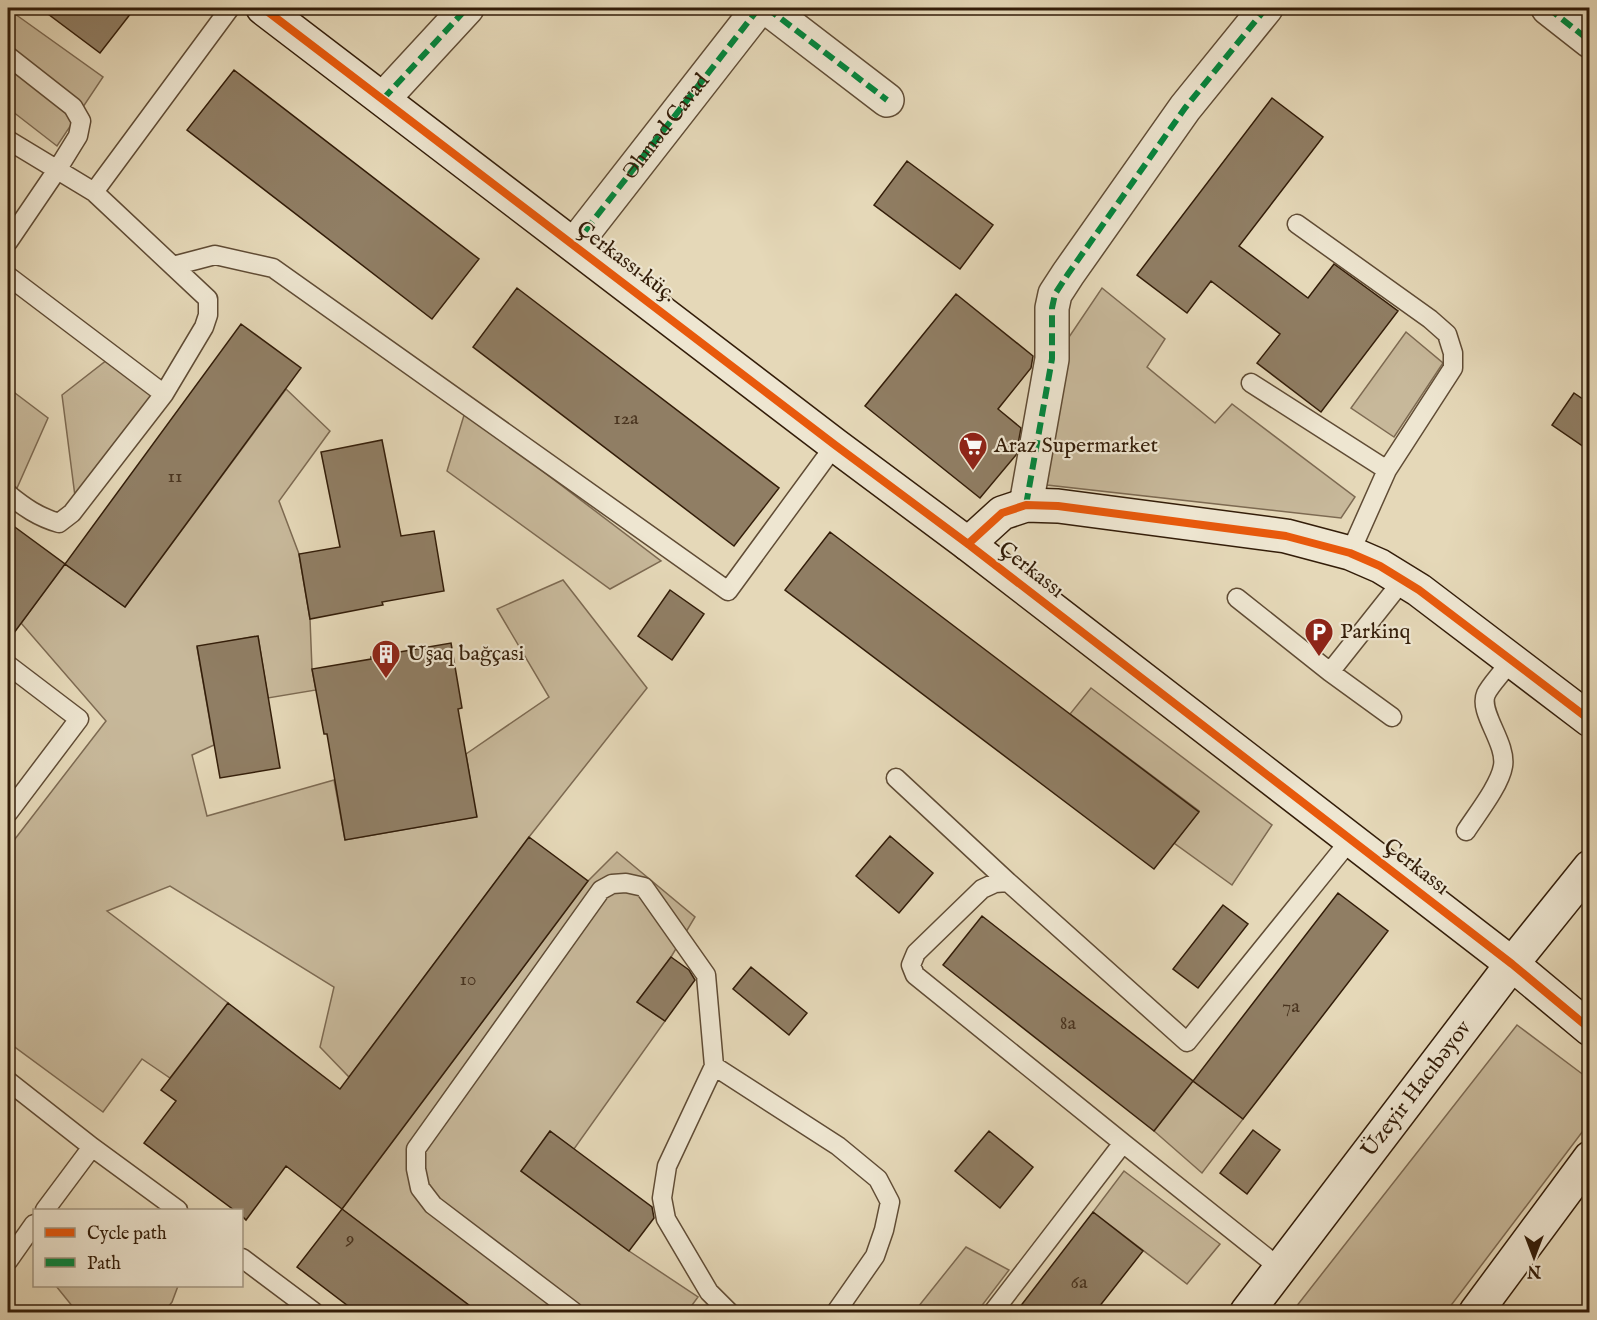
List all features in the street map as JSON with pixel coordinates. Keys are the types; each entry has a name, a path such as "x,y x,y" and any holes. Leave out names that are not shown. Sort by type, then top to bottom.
{"street":[{"name":"Çerkassı küç.","path":"263,8 968,544"},
{"path":"383,99 467,8"},
{"name":"Əhməd Cavad","path":"574,245 759,8"},
{"path":"767,8 887,100"},
{"path":"1026,505 1052,359 1052,308 1055,294 1185,108 1266,8"},
{"path":"1548,8 1590,41"},
{"name":"Çerkassı","path":"1590,720 1419,590 1380,566 1350,553 1286,536 1058,507 1026,505 1002,513 968,544 1512,964 1590,1029"},
{"name":"Üzeyir Hacıbəyov","path":"1247,1312 1512,964 1590,867"},
{"path":"1476,1312 1590,1158"}],"lane":[{"path":"94,192 230,8"},
{"path":"8,56 73,107 81,121 78,136 8,242"},
{"path":"8,140 94,192 208,299 208,315 204,327 164,394 72,513 59,522 45,519 24,507 8,494"},
{"path":"1297,224 1430,320 1446,334 1453,353 1454,368 1387,470 1350,553"},
{"path":"173,266 215,255 273,268 728,591 835,445"},
{"path":"8,276 164,394"},
{"path":"1251,382 1387,470"},
{"path":"1330,672 1402,580"},
{"path":"1237,598 1330,672 1392,717"},
{"path":"1466,831 1497,783 1504,766 1502,747 1485,708 1485,696 1511,660"},
{"path":"8,665 79,719 8,813"},
{"path":"896,778 1187,1042 1351,839"},
{"path":"1008,882 995,883 982,889 916,953 911,965 915,975 1281,1269"},
{"path":"574,1312 434,1205 420,1188 416,1169 416,1149 601,890 612,884 626,883 644,887 706,975 714,1066 667,1166 662,1198 666,1219 708,1292 729,1312"},
{"path":"714,1066 838,1146 878,1179 890,1202 875,1256 836,1312"},
{"path":"8,1081 177,1209"},
{"path":"993,1312 1123,1143"},
{"path":"46,1209 92,1147"},
{"path":"8,1261 33,1225"},
{"path":"243,1259 302,1309"}],"shaded area":[{"path":"8,9 103,77 57,146 8,108"},
{"path":"1102,288 1165,339 1147,367 1215,423 1232,404 1355,497 1341,518 1047,485 1067,340"},
{"path":"1406,332 1443,363 1394,437 1351,408"},
{"path":"116,353 160,385 76,504 62,395"},
{"path":"286,389 330,431 279,501 299,554 310,619 312,669 316,690 268,698 258,636 197,647 214,745 192,755 207,816 334,780 345,840 476,817 466,754 549,697 497,609 563,580 647,688 529,837 349,1077 320,1047 334,987 170,886 107,911 228,1003 170,1078 142,1059 103,1112 8,1042 8,848 106,721 21,623 65,564 125,607"},
{"path":"11,390 48,418 17,488 8,481 8,395"},
{"path":"465,412 661,561 610,589 447,471"},
{"path":"1091,688 1272,825 1232,885 1174,843 1199,811 1070,714"},
{"path":"617,852 695,917 671,957 637,1002 665,1021 574,1149 550,1131 521,1171 629,1251 698,1297 687,1312 478,1312 342,1209 588,881"},
{"path":"1517,1025 1589,1079 1589,1123 1446,1312 1292,1312"},
{"path":"1193,1081 1243,1119 1202,1173 1154,1131"},
{"path":"1124,1171 1220,1244 1187,1284 1093,1212"},
{"path":"966,1247 1009,1270 977,1312 914,1312"},
{"path":"57,1287 178,1287 172,1302 164,1312 77,1312"}],"building":[{"path":"40,8 135,8 100,53"},
{"path":"234,70 479,259 432,319 187,130"},
{"path":"1272,98 1323,137 1239,246 1308,298 1334,264 1398,311 1321,412 1257,363 1280,334 1211,281 1187,313 1137,275"},
{"path":"907,161 993,225 960,269 874,205"},
{"path":"517,288 779,488 734,546 473,347"},
{"path":"956,294 1033,356 1031,368 998,409 1021,428 1016,455 980,498 865,406"},
{"path":"241,324 301,368 125,607 65,564"},
{"path":"1574,393 1590,404 1590,451 1552,425"},
{"path":"382,440 401,536 434,531 444,591 382,602 383,605 310,619 299,554 340,547 321,452"},
{"path":"8,522 65,564 8,641"},
{"path":"830,532 1199,812 1154,869 785,590"},
{"path":"670,590 704,614 672,660 638,636"},
{"path":"258,636 280,768 220,778 197,646"},
{"path":"451,643 462,708 458,709 477,817 345,840 327,734 324,734 312,669"},
{"path":"890,836 933,873 899,913 856,876"},
{"path":"529,837 588,881 342,1209 286,1166 246,1220 243,1217 243,1209 233,1209 144,1143 176,1101 161,1090 228,1003 340,1089"},
{"path":"1338,893 1388,931 1243,1119 1193,1081"},
{"path":"1223,905 1248,924 1198,988 1173,969"},
{"path":"982,916 1193,1081 1154,1131 943,965"},
{"path":"671,957 689,970 695,980 665,1021 637,1002"},
{"path":"751,967 807,1013 789,1035 733,989"},
{"path":"1253,1130 1280,1150 1247,1194 1220,1173"},
{"path":"550,1131 652,1207 654,1218 629,1251 521,1171"},
{"path":"989,1131 1033,1167 1000,1208 955,1171"},
{"path":"342,1209 478,1312 356,1312 297,1267"},
{"path":"1093,1212 1143,1251 1095,1312 1016,1312"}],"marked path":[{"path":"383,99 467,8"},
{"path":"574,245 759,8"},
{"path":"767,8 887,100"},
{"path":"1026,505 1052,359 1052,308 1055,294 1185,108 1266,8"},
{"path":"1548,8 1590,41"}],"cycle path":[{"path":"263,8 968,544 1512,964 1590,1029"},
{"path":"968,544 1002,513 1026,505 1058,506 1286,536 1350,553 1380,566 1419,590 1590,720"}],"place":[{"name":"Araz Supermarket","path":"973,472"},
{"name":"Parkinq","path":"1319,658"},
{"name":"Uşaq bağçasi","path":"386,680"}]}
